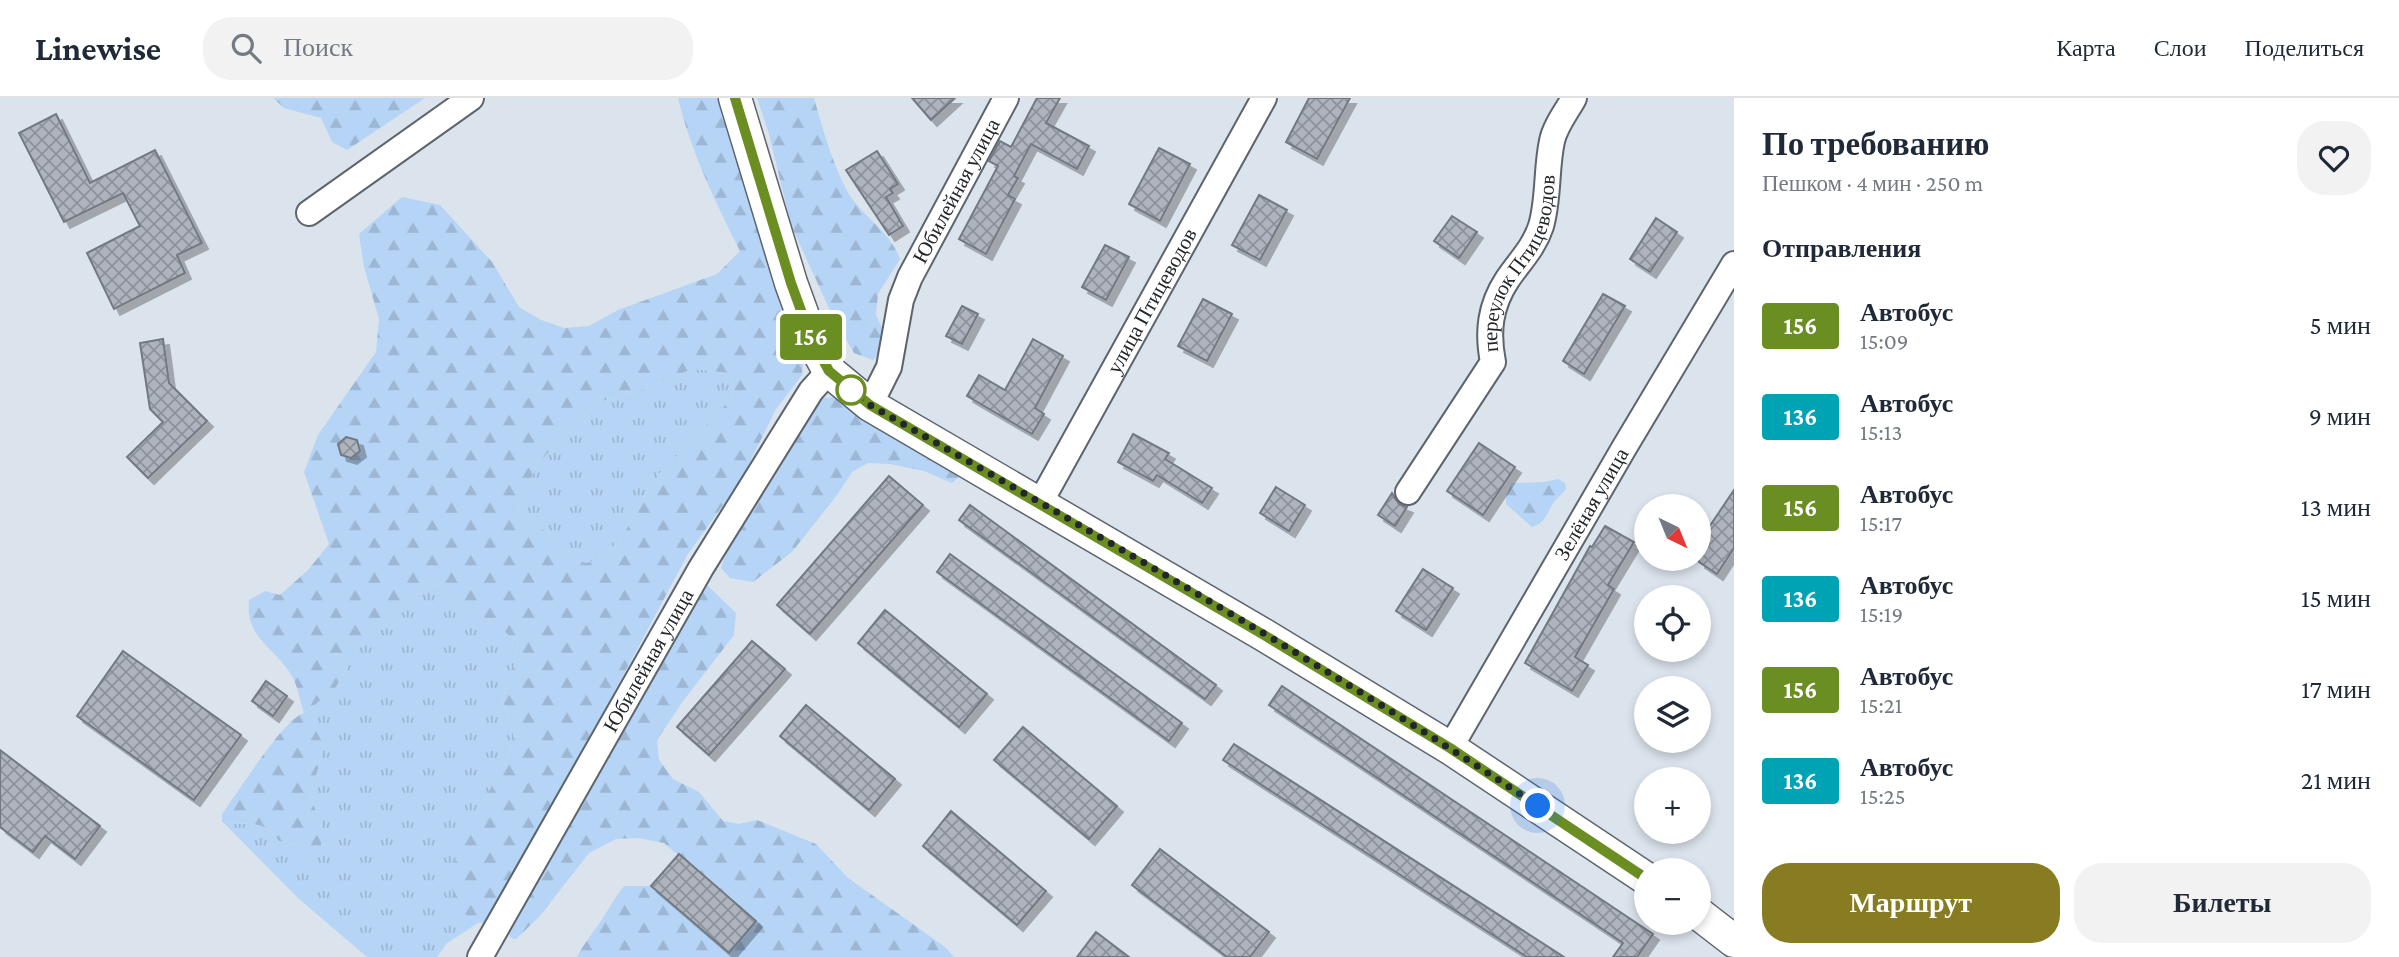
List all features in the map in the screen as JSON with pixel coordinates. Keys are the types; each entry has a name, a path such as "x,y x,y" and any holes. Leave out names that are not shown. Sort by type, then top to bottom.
{"street":[{"path":"309,213 471,98"},
{"path":"735,98 791,283 811,338 829,371 870,405 1040,503 1450,748 1634,870"},
{"name":"Юбилейная улица","path":"870,405 889,367 901,300 910,277 1006,98"},
{"name":"улица Птицеводов","path":"1040,503 1265,98"},
{"name":"переулок Птицеводов","path":"1408,492 1493,362 1490,320 1496,300 1507,280 1533,246 1542,225 1552,139 1574,98"},
{"name":"Зелёная улица","path":"1450,748 1734,264"},
{"name":"Юбилейная улица","path":"480,957 701,568 811,391 829,371"},
{"path":"1711,923 1734,940"}],"green space":[{"path":"273,98 425,98 347,150 332,142 321,118 284,108"},
{"path":"678,98 723,98 804,348 802,375 776,409 741,480 688,554 496,913 488,922 478,923 466,915 453,895 451,872 475,813 502,771 514,738 502,697 511,681 518,641 435,584 400,604 364,639 336,687 305,713 323,743 310,794 321,826 321,845 317,850 304,850 279,841 259,825 222,821 222,814 273,742 295,718 304,713 292,676 256,634 249,613 249,600 265,591 280,595 308,570 329,544 304,472 318,435 376,352 379,319 364,267 359,234 402,197 440,205 492,262 519,307 541,320 564,328 589,326 618,310 717,274 740,251 704,176","holes":["692,369 731,373 734,396 659,474 626,530 608,554 587,563 569,559 550,535 518,510 536,467 561,437 599,402 644,389"]},
{"path":"757,98 814,98 830,151 847,190 859,208 891,242 900,259 878,294 876,315 884,332 880,354 873,360 854,353 833,317 791,225 769,134"},
{"path":"692,369 731,372 734,396 659,474 626,530 608,554 587,563 569,559 550,535 518,510 536,467 561,437 599,402 644,389"},
{"path":"844,397 961,475 952,483 924,471 890,464 868,463 852,472 792,552 753,582 730,578 721,568 732,535 770,483 816,398"},
{"path":"1558,479 1565,483 1566,489 1537,525 1532,527 1506,504 1506,496 1512,483"},
{"path":"435,584 518,641 511,681 502,697 514,738 502,771 475,813 466,915 478,923 447,943 437,957 367,957 298,898 222,821 259,825 279,841 304,850 321,826 310,794 323,743 304,714 336,687 364,639 400,604"},
{"path":"707,585 736,613 734,635 657,740 659,760 673,779 699,792 723,821 739,824 757,820 816,844 848,878 945,947 954,957 577,957 624,886 651,886 729,953 756,921 664,843 638,838 616,839 589,853 539,917 516,939 511,938 508,932 700,588"}],"building":[{"path":"912,98 955,98 931,120"},
{"path":"1037,98 1060,98 1046,123 1089,146 1077,169 1031,144 1014,176 1018,178 1008,195 1015,199 986,254 959,239 998,166 989,161 1000,141 1011,147"},
{"path":"1309,98 1350,98 1317,159 1286,142"},
{"path":"56,114 90,183 155,150 202,243 177,255 185,273 114,309 87,253 140,226 123,193 64,222 19,133"},
{"path":"1159,148 1190,164 1160,221 1129,204"},
{"path":"877,151 898,184 890,189 893,193 886,197 903,226 889,235 846,170"},
{"path":"1259,195 1287,210 1260,260 1232,245"},
{"path":"1452,216 1477,232 1459,258 1434,241"},
{"path":"1656,218 1677,232 1650,272 1630,259"},
{"path":"1105,245 1129,257 1106,300 1082,287"},
{"path":"1603,294 1625,306 1584,374 1563,361"},
{"path":"1203,299 1232,314 1207,361 1178,346"},
{"path":"962,306 978,314 962,344 946,336"},
{"path":"163,339 169,383 207,421 148,478 127,457 163,422 150,409 140,343"},
{"path":"1033,339 1063,356 1035,408 1044,414 1032,434 967,396 979,375 1005,390"},
{"path":"1133,434 1169,453 1165,459 1212,488 1202,503 1157,475 1153,481 1118,462"},
{"path":"346,437 357,440 360,451 351,458 341,455 338,444"},
{"path":"1479,443 1515,467 1483,515 1447,491"},
{"path":"889,476 923,505 810,634 777,605"},
{"path":"1276,487 1305,505 1289,531 1260,513"},
{"path":"1734,490 1734,548 1717,574 1711,570 1712,523"},
{"path":"1392,493 1399,504 1407,507 1395,526 1378,515"},
{"path":"970,505 1216,685 1205,699 959,520"},
{"path":"1605,526 1634,542 1608,585 1614,589 1575,657 1588,665 1572,691 1525,663 1590,546 1592,547"},
{"path":"950,554 1182,723 1169,741 937,572"},
{"path":"1423,569 1453,588 1426,630 1396,611"},
{"path":"885,610 987,694 959,727 858,643"},
{"path":"752,641 785,669 709,755 677,727"},
{"path":"123,651 241,735 194,800 77,716"},
{"path":"266,681 287,696 273,716 252,701"},
{"path":"1282,686 1634,921 1634,935 1652,935 1637,957 1613,957 1623,943 1269,705"},
{"path":"806,705 895,779 869,810 780,736"},
{"path":"1023,727 1117,806 1089,839 994,760"},
{"path":"1234,744 1564,957 1527,957 1223,760"},
{"path":"0,750 100,826 75,859 45,836 33,852 0,827"},
{"path":"951,811 1046,891 1017,925 923,846"},
{"path":"1160,849 1269,932 1250,957 1227,957 1132,885"},
{"path":"679,854 756,921 729,953 651,886"},
{"path":"1096,932 1129,957 1077,957"}],"bus line":[{"name":"156","path":"735,98 791,283 811,338 829,371 852,392 1450,748 1634,870"}],"route":[{"path":"851,390 870,405 1427,733 1538,806"}]}
